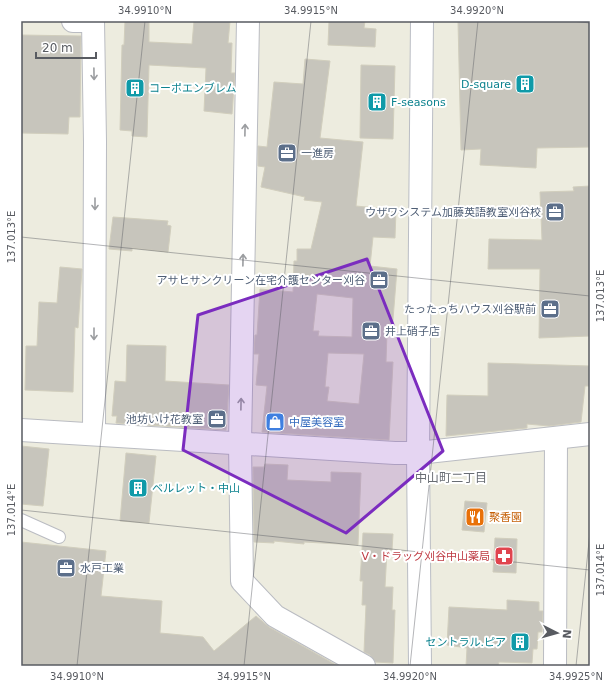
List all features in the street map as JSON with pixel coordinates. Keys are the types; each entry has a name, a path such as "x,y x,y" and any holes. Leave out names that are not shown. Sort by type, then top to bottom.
{"street":[{"path":"72,21 93,21 95,142 94,434"},
{"path":"248,21 240,443 242,581 275,616 364,666"},
{"path":"420,666 418,453 422,21"},
{"path":"21,430 395,453 418,453 556,439 590,434"},
{"path":"555,666 556,439"}],"lane":[{"path":"21,520 59,537"}],"highlighted area":[{"path":"367,259 443,451 346,533 183,450 198,315"}],"building":[{"path":"125,21 149,21 149,42 192,44 194,21 230,21 228,43 232,43 231,73 235,73 232,114 204,111 206,68 149,65 147,137 132,136 132,131 120,130 122,45 124,45"},
{"path":"329,21 365,21 364,28 376,29 375,47 328,45"},
{"name":"D-square","path":"458,21 590,21 590,147 537,148 536,168 480,165 481,149 461,150"},
{"path":"21,35 81,36 80,117 69,117 68,134 21,133"},
{"path":"305,59 330,61 320,138 363,142 356,206 396,210 395,238 373,237 370,266 397,269 392,332 387,332 386,362 393,362 389,440 262,432 267,386 256,385 259,354 254,354 255,335 257,335 260,289 293,292 294,261 297,261 297,249 311,249 322,202 304,200 305,197 261,187 265,167 258,166 258,146 267,147 274,82 303,84","holes":["317,294 353,298 352,337 318,336 319,331 313,331","328,353 364,354 359,404 327,401 329,387 325,387"]},
{"name":"F-seasons","path":"361,65 395,66 393,139 360,138"},
{"path":"590,186 590,336 539,338 540,269 488,269 489,239 542,240 540,192 574,191 573,187"},
{"path":"113,217 168,221 167,225 171,226 168,252 132,248 132,251 109,249"},
{"path":"60,267 82,269 78,328 75,327 73,392 25,390 26,346 37,346 39,302 57,303"},
{"path":"127,345 166,346 165,381 229,385 226,430 116,423 117,416 112,416 115,381 126,382"},
{"path":"488,363 590,366 590,386 585,386 581,422 549,426 527,424 527,428 446,436 447,395 488,396"},
{"path":"21,446 49,449 43,506 21,504"},
{"name":"ベルレット・中山","path":"126,453 156,456 149,523 120,521"},
{"path":"265,464 288,465 287,480 331,482 331,472 361,473 358,545 304,542 304,544 274,541 274,543 254,542 253,467 264,467"},
{"path":"465,501 487,503 484,532 462,530"},
{"path":"363,533 393,534 392,550 387,550 385,587 393,587 392,610 395,610 393,663 375,662 370,655 364,652 366,605 362,605 363,581 360,581"},
{"path":"495,538 517,539 516,573 493,572"},
{"path":"21,542 106,551 101,596 162,601 160,633 203,637 214,651 256,616 269,627 338,666 21,666"},
{"path":"507,600 539,602 539,611 543,611 542,632 538,632 537,649 533,649 532,663 499,662 498,666 466,666 467,648 447,645 449,607 507,610"}],"place":[{"name":"D-square","path":"525,84"},
{"name":"コーポエンブレム","path":"135,88"},
{"name":"F-seasons","path":"377,102"},
{"name":"一進房","path":"287,153"},
{"name":"ウザワシステム加藤英語教室刈谷校","path":"555,212"},
{"name":"アサヒサンクリーン在宅介護センター刈谷","path":"379,280"},
{"name":"たったっちハウス刈谷駅前","path":"550,309"},
{"name":"井上硝子店","path":"371,331"},
{"name":"池坊いけ花教室","path":"217,419"},
{"name":"中屋美容室","path":"275,422"},
{"name":"ベルレット・中山","path":"138,488"},
{"name":"聚香園","path":"475,517"},
{"name":"V・ドラッグ刈谷中山薬局","path":"504,556"},
{"name":"水戸工業","path":"66,568"},
{"name":"セントラル.ピア","path":"520,642"}],"district":[{"name":"中山町二丁目","path":"451,478"}]}
